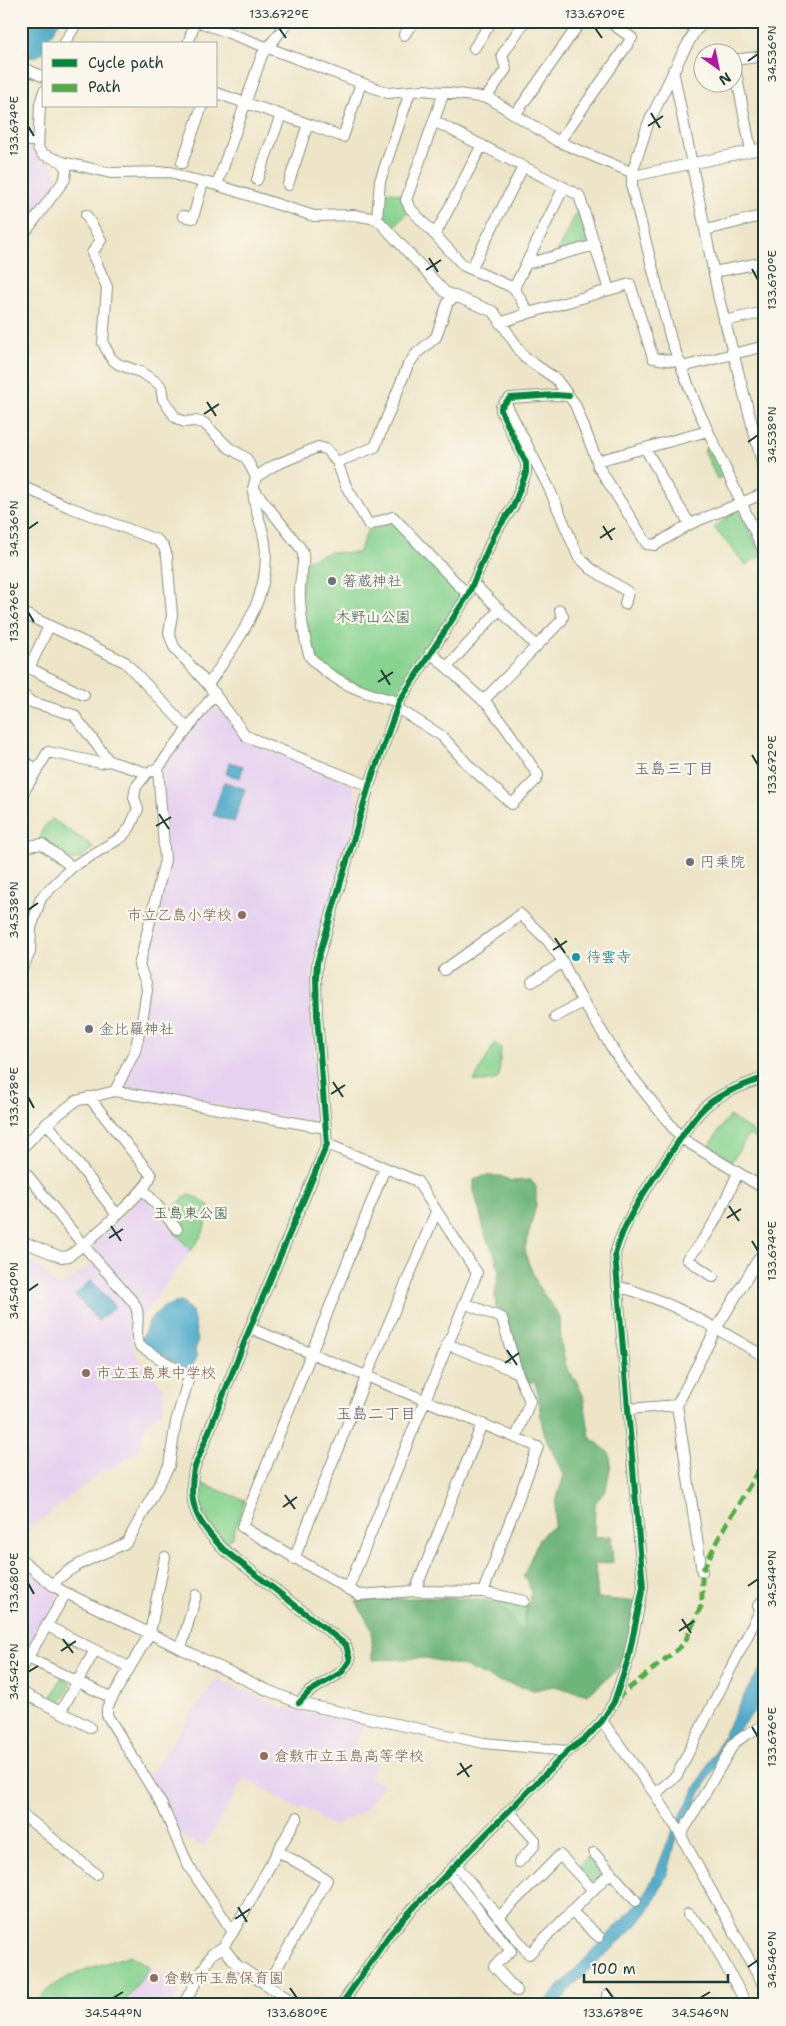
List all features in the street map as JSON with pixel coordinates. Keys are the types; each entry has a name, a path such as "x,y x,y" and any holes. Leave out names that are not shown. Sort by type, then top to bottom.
{"street":[{"path":"65,42 78,21"},
{"path":"189,42 196,21 388,92 424,90 486,98 559,142 632,173 652,173 765,148"},
{"path":"217,185 267,48 289,21"},
{"path":"404,35 414,21"},
{"path":"474,48 492,21"},
{"path":"486,98 506,69 502,55 525,21"},
{"path":"515,115 581,21"},
{"path":"559,142 632,38 608,21"},
{"path":"687,21 695,31"},
{"path":"706,21 695,31 672,70 648,124 632,173 634,203 671,340 696,405 765,554"},
{"path":"744,59 765,56"},
{"path":"21,67 42,77"},
{"path":"672,70 724,321 765,474"},
{"path":"218,94 343,136 361,83"},
{"path":"378,219 380,181 410,92"},
{"path":"444,92 406,200 410,208 464,266 514,288 529,313"},
{"path":"740,92 751,151"},
{"path":"42,98 37,141 38,148 42,154 63,162 111,173 171,172 182,177 217,185 314,216 354,215 378,219 446,292 494,312 524,357 556,378 575,404 597,461 646,544 655,545 690,524 765,493"},
{"path":"182,163 201,108"},
{"path":"257,180 281,115"},
{"path":"434,121 579,195 608,290"},
{"path":"288,185 308,124"},
{"path":"21,141 37,141"},
{"path":"435,235 482,145"},
{"path":"21,238 65,178 66,170 63,162"},
{"path":"471,269 523,167"},
{"path":"183,216 193,218 203,182"},
{"path":"514,288 564,187"},
{"path":"86,215 101,240 92,253 107,287 103,343 111,358 118,364 140,372 158,382 163,399 175,417 184,422 195,421 204,423 228,447 246,458 256,476 253,488 254,505 265,542 266,561 263,584 248,625 208,685"},
{"path":"706,230 757,217 765,218"},
{"path":"526,264 595,245"},
{"path":"714,272 765,262"},
{"path":"500,323 630,284 653,358 681,364 765,346"},
{"path":"337,462 375,447 408,364 416,354 436,337 448,302 455,297"},
{"path":"724,321 765,312"},
{"path":"299,1704 309,1692 342,1672 350,1660 346,1645 223,1549 199,1521 191,1495 194,1469 326,1144 316,976 317,963 369,786 398,705 468,595 495,533 512,507 526,473 526,463 501,411 501,406 510,398 569,396"},
{"path":"504,402 549,488 578,556 590,568 628,592 625,604"},
{"path":"597,461 708,431"},
{"path":"256,476 273,466 318,447 326,449 337,462 346,486 369,525 393,517 468,595"},
{"path":"645,448 661,478 690,524"},
{"path":"21,486 69,507 157,540 164,547 167,556 172,615 169,633 174,647 208,685 246,736 369,786"},
{"path":"253,488 302,550 304,556 300,596 310,658 334,677 355,688 398,705 442,736 470,767 512,804 536,780 538,775 506,728 484,701 430,652"},
{"path":"473,583 536,646"},
{"path":"447,667 500,609"},
{"path":"484,701 562,620 563,616 560,610"},
{"path":"21,612 126,662 188,729"},
{"path":"49,626 29,668 84,695"},
{"path":"21,693 30,702 74,715 109,761"},
{"path":"21,971 30,952 31,928 41,898 72,867 122,837 130,827 138,809 134,796 136,787 147,773 158,768 215,694"},
{"path":"21,796 48,752 101,763 109,761 147,773"},
{"path":"21,760 37,769"},
{"path":"115,1091 135,1051 142,1020 147,990 146,983 138,966 165,860 158,768"},
{"path":"21,847 42,844 72,867"},
{"path":"444,970 520,914 548,941 563,962 583,1002 622,1064 681,1138 765,1189"},
{"path":"532,982 563,962"},
{"path":"555,1017 583,1002"},
{"path":"341,2005 390,1934 416,1904 568,1751 586,1738 602,1721 614,1702 628,1660 643,1587 615,1254 618,1242 634,1208 704,1107 720,1097 765,1077"},
{"path":"21,1149 47,1123 76,1101 115,1091 326,1128"},
{"path":"21,1241 61,1258 69,1256 117,1215 143,1189 151,1178 151,1175 89,1097"},
{"path":"47,1123 117,1215"},
{"path":"326,1144 417,1181 476,1273 348,1589"},
{"path":"21,1167 83,1245 134,1302 139,1313 137,1338 140,1346 189,1377 176,1422 169,1466 130,1539 118,1547 76,1566 62,1575 52,1585"},
{"path":"385,1168 242,1527 294,1559 359,1595 416,1591 483,1592 524,1601"},
{"path":"713,1277 687,1259 696,1250 720,1212 738,1173"},
{"path":"143,1189 177,1230"},
{"path":"294,1559 367,1375 436,1212"},
{"path":"702,1572 677,1404 716,1329 765,1248"},
{"path":"617,1286 662,1301 765,1357"},
{"path":"464,1303 502,1318 517,1372 530,1401 516,1438"},
{"path":"250,1328 538,1447 483,1592"},
{"path":"448,1344 517,1372"},
{"path":"628,1409 677,1404"},
{"path":"416,1591 482,1424"},
{"path":"165,1557 150,1633 107,1708 109,1719 162,1805 188,1865 233,1932"},
{"path":"21,1559 52,1585 66,1593 299,1704 484,1743 568,1751"},
{"path":"21,1669 66,1593"},
{"path":"181,1648 196,1595"},
{"path":"655,1794 677,1775 763,1605"},
{"path":"46,1626 129,1667"},
{"path":"61,1711 95,1650"},
{"path":"28,1658 112,1698"},
{"path":"21,1692 90,1727"},
{"path":"602,1721 675,1825 765,1988"},
{"path":"681,1835 734,1743 765,1725"},
{"path":"509,1811 535,1840 534,1846 519,1862"},
{"path":"21,1813 96,1874"},
{"path":"183,2005 212,1954 223,1947 233,1932 297,1817"},
{"path":"267,1985 327,1880 278,1852"},
{"path":"594,1853 636,1901"},
{"path":"498,1918 560,1855 592,1889"},
{"path":"452,1869 529,1954 611,1872"},
{"path":"452,1869 511,1951"},
{"path":"571,1911 599,1937"},
{"path":"688,1914 708,1933 747,2005"},
{"path":"517,1991 494,1966 520,1943"},
{"path":"223,1947 237,1965 297,2005"},
{"path":"607,1995 615,2005"}],"shaded area":[{"path":"21,144 29,144 35,155 50,162 57,174 56,184 21,232"},
{"name":"市立乙島小学校","path":"211,709 223,711 240,736 248,742 353,785 359,809 311,972 310,1011 321,1110 317,1118 308,1121 126,1088 122,1084 138,1055 144,969 168,862 162,767 203,714"},
{"name":"市立玉島東中学校","path":"143,1195 191,1251 132,1330 130,1340 139,1358 164,1389 163,1410 146,1423 139,1450 112,1469 106,1468 23,1534 21,1532 21,1255 41,1268 55,1285 62,1285 100,1259 92,1246"},
{"path":"21,1566 59,1595 21,1662"},
{"name":"倉敷市立玉島高等学校","path":"216,1679 281,1707 366,1722 353,1747 378,1764 370,1778 384,1785 364,1810 335,1827 317,1818 317,1814 304,1807 299,1810 245,1778 204,1847 184,1838 149,1775"},
{"name":"倉敷市玉島保育園","path":"150,1967 182,1988 172,2005 123,2005"}],"green space":[{"path":"382,190 403,195 408,213 391,229 379,217"},
{"path":"579,207 590,240 587,244 556,254"},
{"path":"712,446 726,475 717,479 704,450"},
{"path":"738,509 762,555 746,565 714,528"},
{"name":"木野山公園","path":"393,522 463,595 398,697 365,688 323,667 312,650 302,589 305,561 330,552 358,553 368,530"},
{"path":"52,819 94,847 79,859 68,861 42,841 40,835 42,829"},
{"path":"495,1043 501,1048 499,1076 497,1079 484,1082 474,1081"},
{"path":"729,1116 760,1136 757,1140 749,1135 731,1162 708,1147"},
{"path":"484,1176 501,1176 511,1181 531,1180 536,1187 536,1205 525,1248 527,1259 538,1286 560,1317 561,1344 567,1369 577,1382 583,1395 590,1437 609,1453 611,1463 606,1489 595,1504 594,1537 611,1536 613,1562 595,1564 598,1598 638,1602 628,1660 588,1695 554,1686 534,1690 497,1681 465,1667 427,1658 372,1660 372,1630 356,1601 445,1598 498,1602 522,1632 531,1592 528,1581 523,1577 538,1541 546,1531 554,1527 556,1501 564,1475 545,1434 534,1381 526,1385 517,1356 496,1312 495,1293 499,1272 495,1255 487,1240 474,1191 474,1180"},
{"name":"玉島東公園","path":"189,1194 210,1206 203,1233 191,1251 175,1232 168,1212"},
{"path":"200,1483 245,1500 232,1538 226,1543 205,1516 200,1501"},
{"path":"498,1602 527,1605 522,1633"},
{"path":"62,1677 72,1684 60,1704 56,1706 49,1702"},
{"path":"591,1854 604,1869 603,1874 589,1882 576,1868"},
{"path":"130,1955 150,1967 123,2005 35,2005 54,1985 65,1978"}],"water":[{"path":"21,21 60,21 48,39 52,42 42,42 42,54 35,57 21,57"},
{"path":"229,762 243,766 240,778 226,774"},
{"path":"224,782 245,789 234,822 213,815"},
{"path":"91,1280 115,1307 98,1321 75,1295"},
{"path":"181,1302 192,1311 198,1341 195,1350 197,1357 189,1372 138,1340 158,1311"},
{"path":"765,1662 765,1698 740,1728 711,1774 677,1837 668,1872 653,1904 635,1927 577,1981 558,2005 544,2005 550,1996 641,1900 655,1874 671,1834 747,1690"}],"marked path":[{"path":"616,1699 684,1644 702,1604 702,1572 717,1541 765,1459"}],"cycle path":[{"path":"299,1703 309,1692 342,1672 350,1660 346,1645 214,1540 201,1522 194,1504 192,1493 194,1469 250,1328 327,1144 317,1015 317,963 369,786 399,702 468,595 495,533 513,507 526,473 526,463 501,411 501,407 510,398 569,396"},
{"path":"341,2005 390,1934 416,1905 568,1751 586,1738 602,1721 614,1702 628,1660 643,1587 615,1254 625,1226 639,1200 695,1118 717,1098 765,1077"}],"place":[{"name":"箸蔵神社","path":"332,581"},
{"name":"円乗院","path":"690,862"},
{"name":"市立乙島小学校","path":"242,915"},
{"name":"待雲寺","path":"576,957"},
{"name":"金比羅神社","path":"89,1029"},
{"name":"市立玉島東中学校","path":"86,1373"},
{"name":"倉敷市立玉島高等学校","path":"264,1756"},
{"name":"倉敷市玉島保育園","path":"154,1978"}],"district":[{"name":"玉島三丁目","path":"674,768"},
{"name":"玉島二丁目","path":"376,1413"}]}
